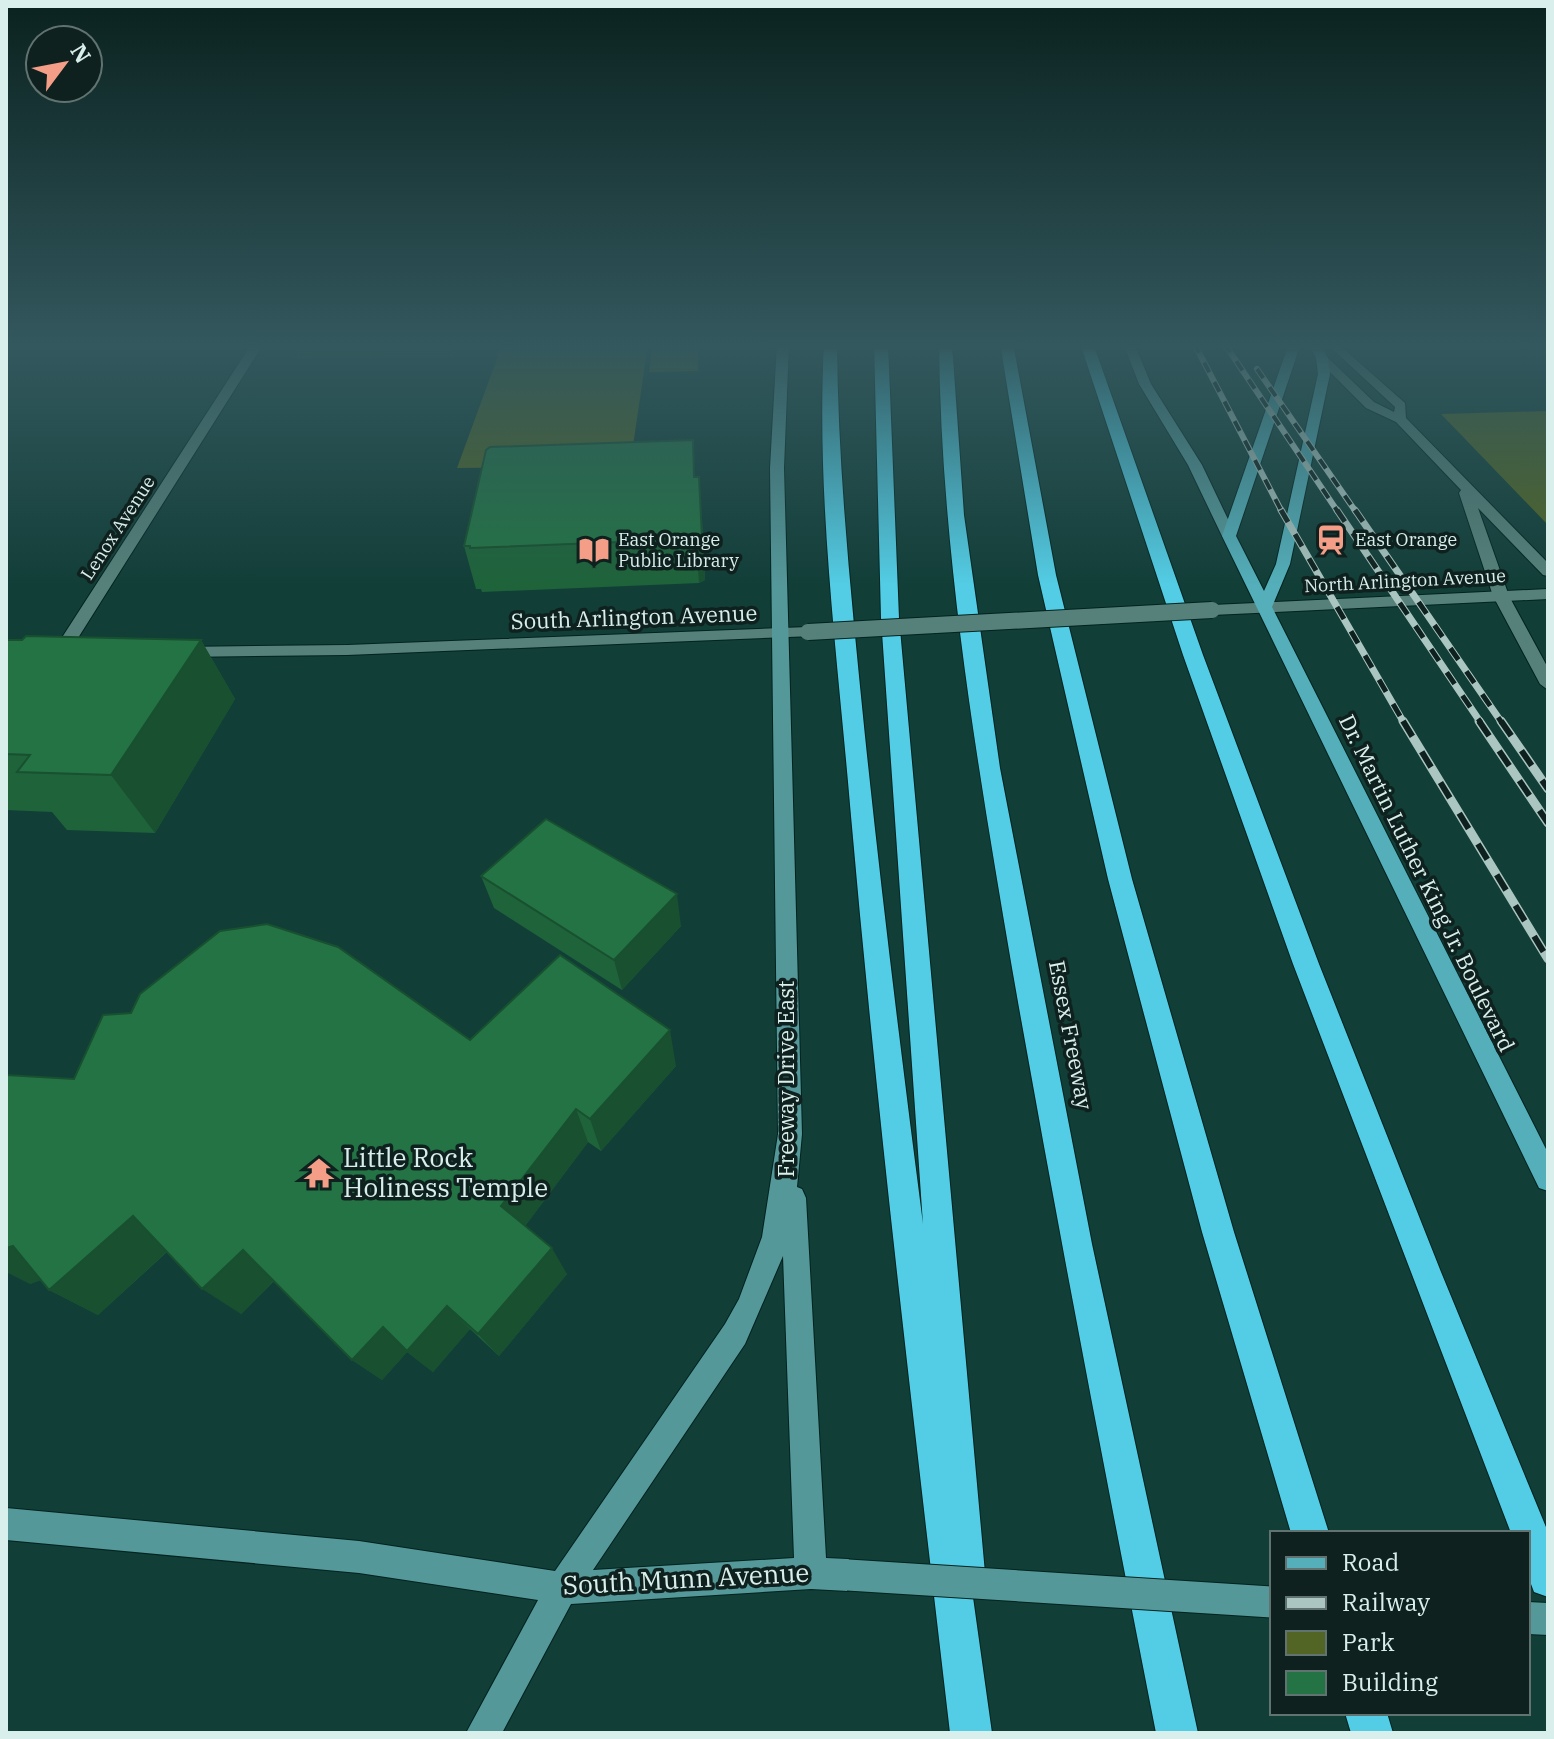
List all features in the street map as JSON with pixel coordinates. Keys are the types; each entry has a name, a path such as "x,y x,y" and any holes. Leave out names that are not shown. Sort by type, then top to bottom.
{"highway":[{"path":"830,424 837,541 875,958 971,1733"},
{"path":"884,424 890,618 978,1733"},
{"name":"Essex Freeway","path":"951,424 962,571 991,783 1076,1244 1177,1733"},
{"path":"1020,424 1047,575 1120,879 1218,1232 1309,1531"},
{"path":"1114,424 1226,749 1327,1024 1529,1531"},
{"path":"1530,1533 1548,1578"}],"main road":[{"name":"Freeway Drive East","path":"483,1733 562,1588 735,1334 754,1299 779,1231 790,1134 779,633 779,424"},
{"path":"1170,424 1195,465 1229,536"},
{"path":"1229,536 1267,424"},
{"path":"1264,608 1283,564 1313,424"},
{"name":"Dr. Martin Luther King Jr. Boulevard","path":"1229,536 1548,1179"},
{"path":"790,1134 811,1573"},
{"name":"South Munn Avenue","path":"6,1524 359,1557 562,1588 811,1573 1270,1602"}],"street":[{"name":"Lenox Avenue","path":"61,653 206,424"},
{"path":"1405,424 1548,572"},
{"path":"1465,489 1501,596 1548,684"},
{"name":"North Arlington Avenue","path":"1264,608 1548,594"},
{"name":"South Arlington Avenue","path":"168,652 347,650 808,632 1264,608"}],"green space":[{"path":"473,424 636,424 630,466 457,468"},
{"path":"1451,424 1548,424 1548,525"}],"building":[{"path":"693,440 694,477 699,477 702,537 464,546 486,450 490,447"},
{"path":"26,636 201,640 111,775 17,772 30,755 6,754 6,640 22,640"},
{"path":"546,819 677,894 614,960 481,876"},
{"name":"Little Rock Holiness Temple","path":"267,924 338,947 470,1040 560,955 670,1030 590,1119 576,1109 501,1206 552,1248 478,1334 447,1306 407,1351 383,1327 352,1360 243,1250 202,1289 133,1216 49,1290 13,1246 6,1248 6,1075 74,1079 103,1015 131,1013 140,994 220,931"}],"railway":[{"path":"1236,424 1282,512"},
{"path":"1279,424 1338,512"},
{"path":"1295,424 1356,512"},
{"path":"1281,510 1404,723"},
{"path":"1337,510 1481,723"},
{"path":"1355,510 1502,723"},
{"path":"1403,721 1548,959"},
{"path":"1479,721 1548,823"},
{"path":"1501,721 1548,789"}],"place":[{"name":"East Orange","path":"1331,540"},
{"name":"East Orange Public Library","path":"594,550"},
{"name":"Little Rock Holiness Temple","path":"319,1173"}]}
